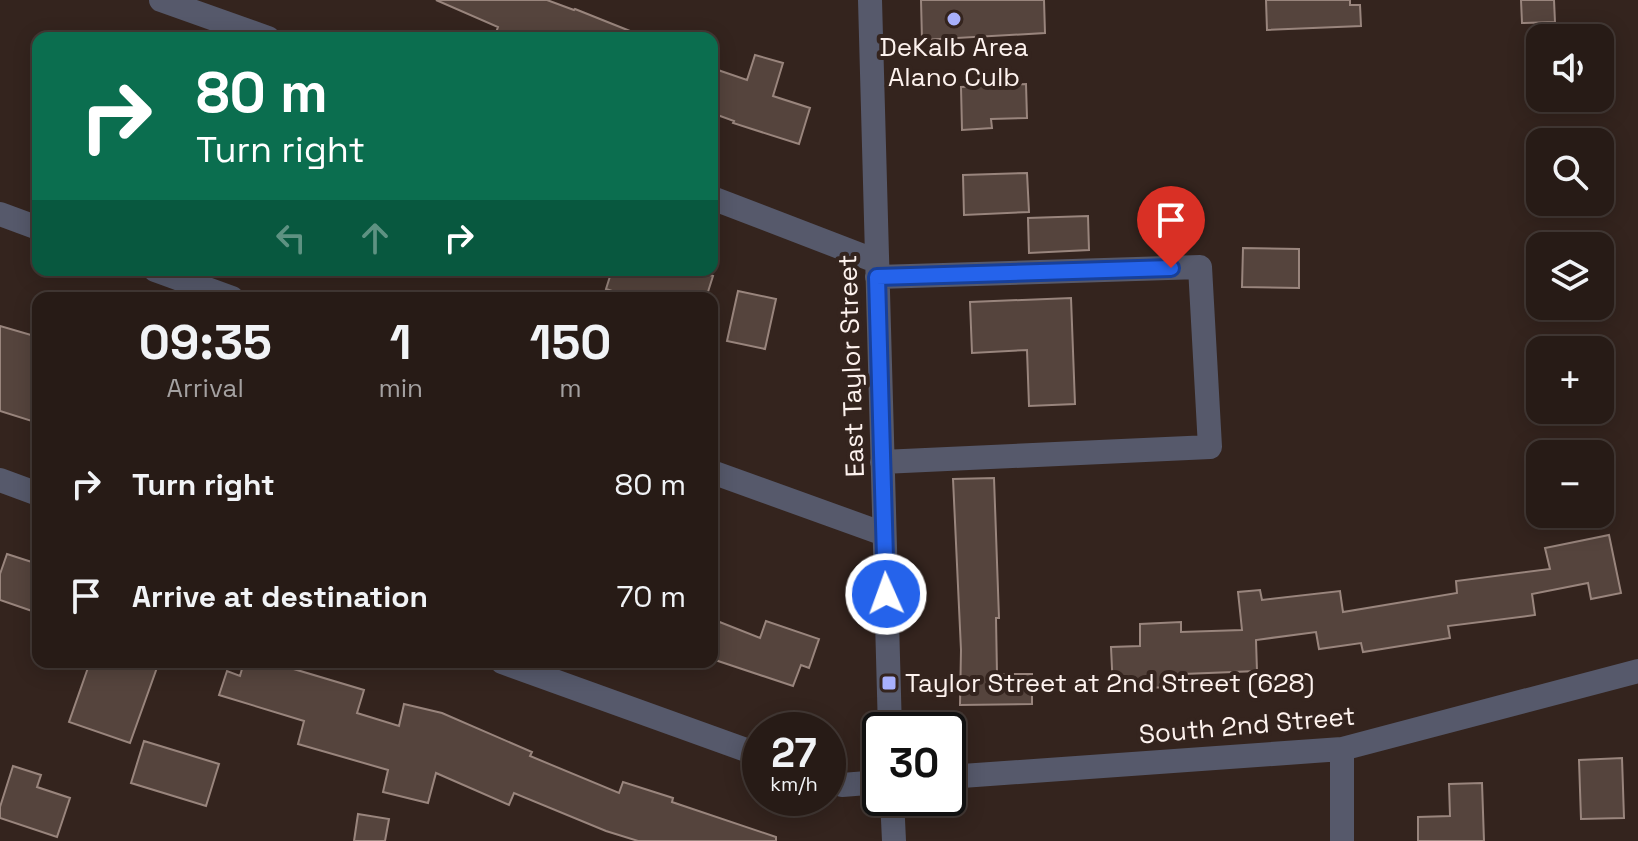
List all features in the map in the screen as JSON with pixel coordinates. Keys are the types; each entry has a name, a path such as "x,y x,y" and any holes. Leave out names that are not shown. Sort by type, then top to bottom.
{"street":[{"path":"161,0 251,32"},
{"name":"East Taylor Street","path":"870,0 889,712"},
{"path":"718,201 876,269 1200,267 1210,447 882,462"},
{"path":"0,214 32,226"},
{"path":"172,276 216,292"},
{"path":"718,474 884,534"},
{"path":"0,480 32,492"},
{"path":"519,668 742,749"},
{"name":"South 2nd Street","path":"966,776 1342,749 1638,671"},
{"path":"1342,749 1342,841"},
{"path":"893,816 894,841"}],"building":[{"path":"436,0 547,0 632,32 496,32 498,27"},
{"path":"921,0 1044,0 1045,33 922,40"},
{"path":"1266,0 1350,0 1350,5 1360,5 1361,26 1267,30"},
{"path":"1521,0 1554,0 1555,22 1522,23"},
{"path":"755,55 783,63 773,96 810,108 799,144 718,115 718,70 747,80"},
{"path":"1026,84 1027,118 991,119 992,128 962,130 961,87"},
{"path":"1027,173 1029,212 964,215 963,175"},
{"path":"1088,216 1089,250 1029,253 1028,218"},
{"path":"1243,248 1299,249 1299,288 1242,287"},
{"path":"610,276 713,276 708,292 615,292 606,289"},
{"path":"738,291 776,299 765,349 727,341"},
{"path":"1071,298 1075,404 1029,406 1027,350 972,353 970,302"},
{"path":"0,326 32,335 32,421 0,411"},
{"path":"994,478 999,618 996,618 997,674 1032,674 1032,704 960,705 961,650 953,479"},
{"path":"1609,535 1621,593 1591,599 1588,583 1532,594 1535,615 1448,626 1450,638 1363,652 1361,643 1319,649 1316,632 1256,640 1257,671 1184,674 1184,686 1113,690 1111,647 1140,646 1140,624 1181,622 1181,632 1242,630 1238,592 1260,590 1262,600 1340,591 1343,612 1457,593 1456,581 1550,569 1545,548"},
{"path":"7,554 32,562 32,611 0,600 0,574"},
{"path":"718,621 760,638 766,621 819,639 809,668 801,665 793,686 718,661"},
{"path":"88,668 157,668 130,743 69,722"},
{"path":"242,668 290,668 364,690 357,713 399,726 404,704 442,713 532,752 530,756 619,793 623,782 776,837 776,841 638,841 514,793 509,805 436,773 428,803 383,792 388,770 298,744 304,721 219,695 227,671 240,676"},
{"path":"144,741 219,764 206,806 131,783"},
{"path":"1622,758 1624,818 1581,819 1579,760"},
{"path":"13,766 41,775 37,787 70,798 57,837 0,818 0,807"},
{"path":"1482,783 1484,841 1418,841 1418,817 1450,816 1449,784"},
{"path":"358,814 389,819 385,841 354,841"}],"place":[{"name":"DeKalb Area Alano Culb","path":"954,19"},
{"name":"Taylor Street at 2nd Street (628)","path":"889,683"}],"route":[{"path":"886,594 877,277 1171,268"}]}
